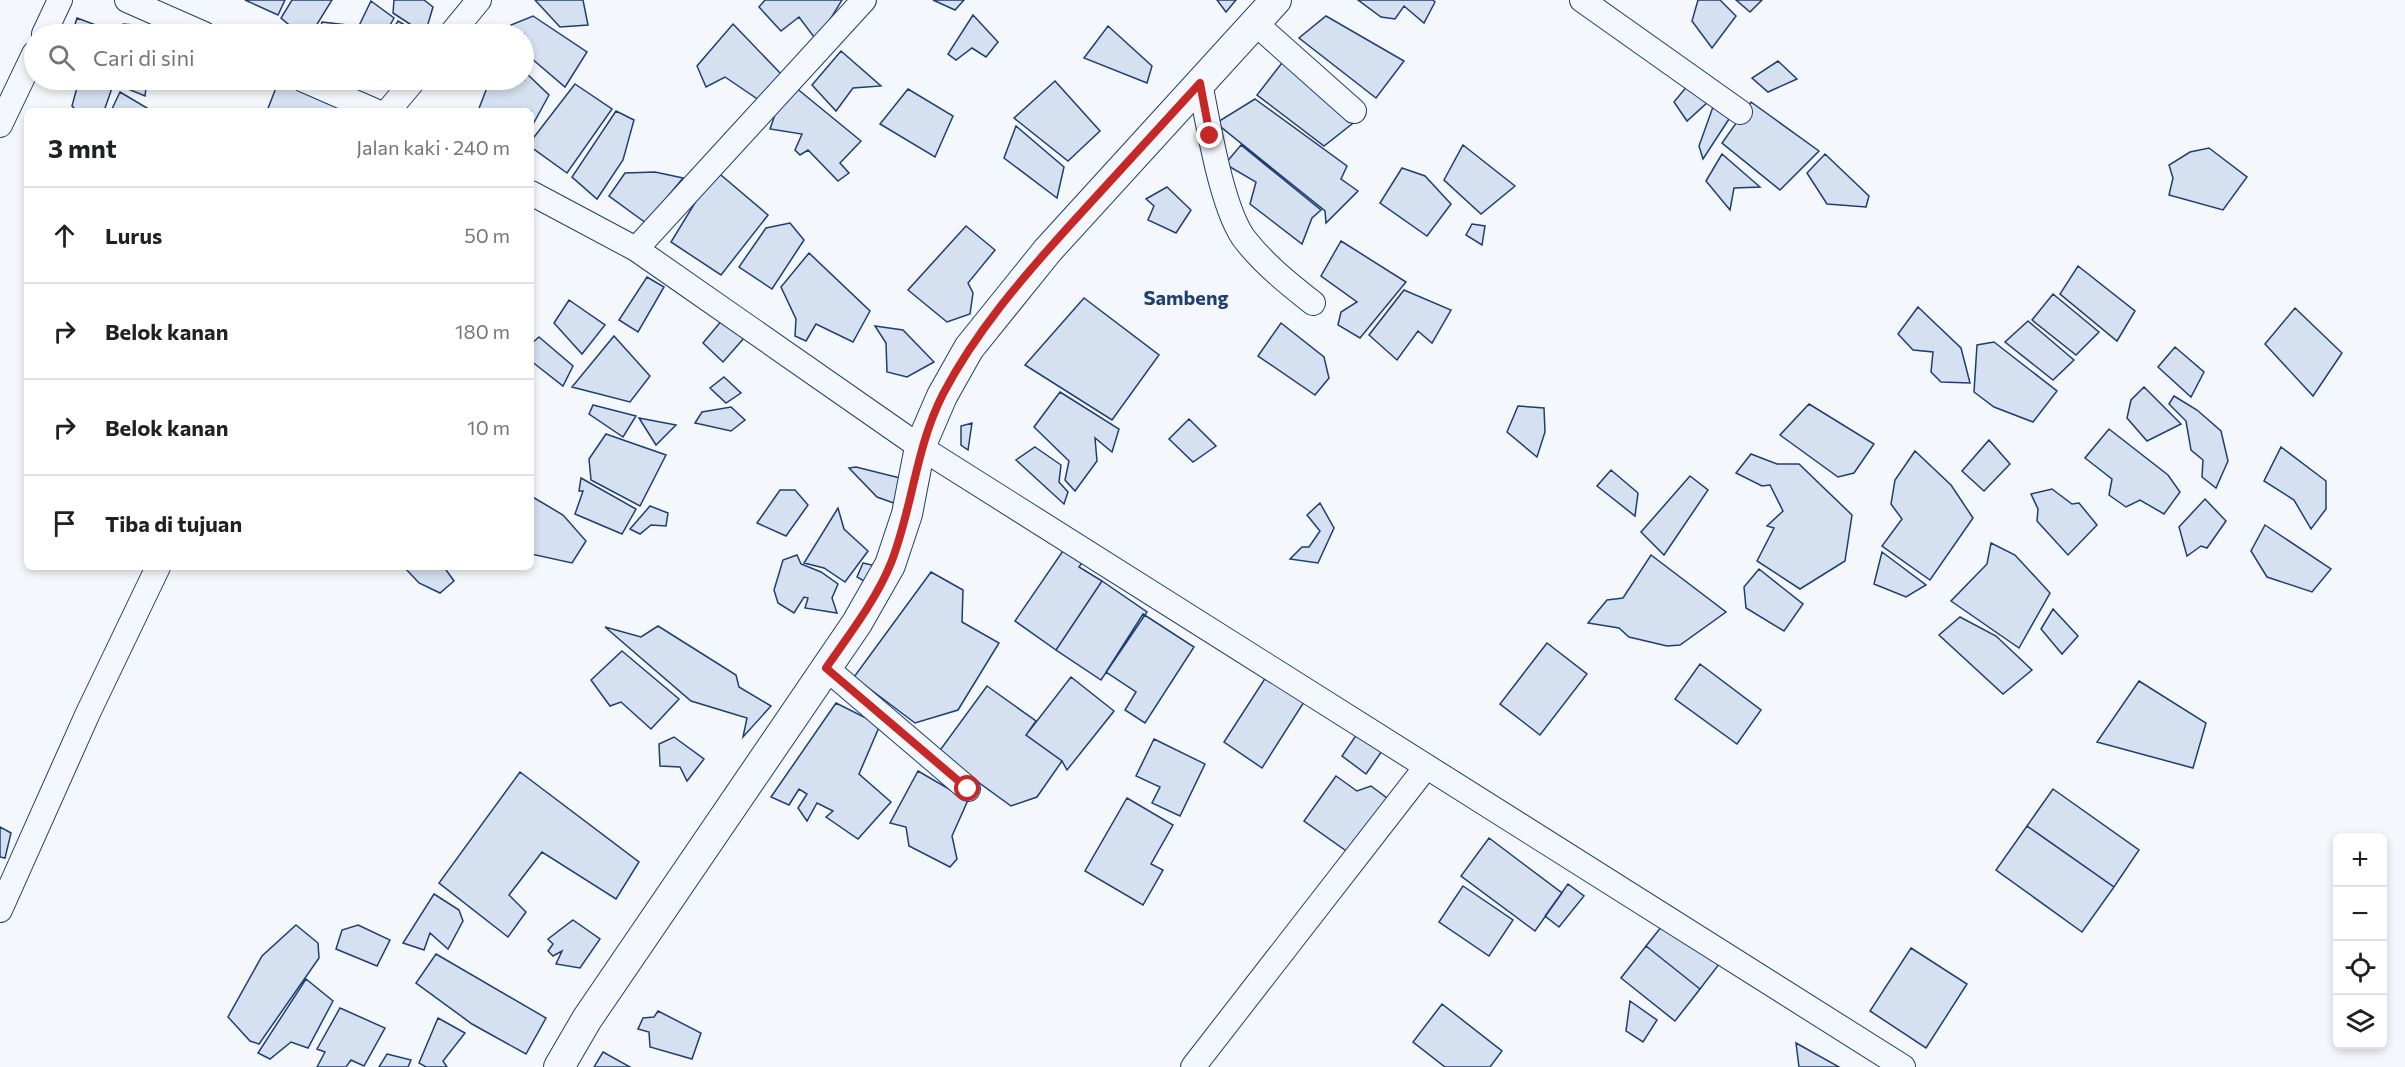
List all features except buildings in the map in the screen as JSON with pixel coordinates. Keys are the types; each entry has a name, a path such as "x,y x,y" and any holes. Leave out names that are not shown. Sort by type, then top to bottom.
{"street":[{"path":"49,24 60,0"},
{"path":"127,0 181,24"},
{"path":"459,24 479,0"},
{"path":"636,249 864,0"},
{"path":"559,1067 587,1019 856,623 890,565 907,514 920,447 942,396 958,367 998,309 1276,0"},
{"path":"1582,0 1740,112"},
{"path":"1255,23 1354,111"},
{"path":"0,125 24,75"},
{"path":"1200,83 1224,189 1244,239 1273,271 1313,303"},
{"path":"327,90 368,108"},
{"path":"391,108 406,90"},
{"path":"534,195 636,249 920,447 1903,1067"},
{"path":"0,910 88,713 157,570"},
{"path":"826,668 968,789"},
{"path":"1193,1067 1426,767"}],"district":[{"name":"Sambeng","path":"1186,298"}],"route":[{"path":"968,789 826,668 890,565 907,514 920,447 942,396 969,348 998,309 1048,250 1200,83 1210,136"}]}
